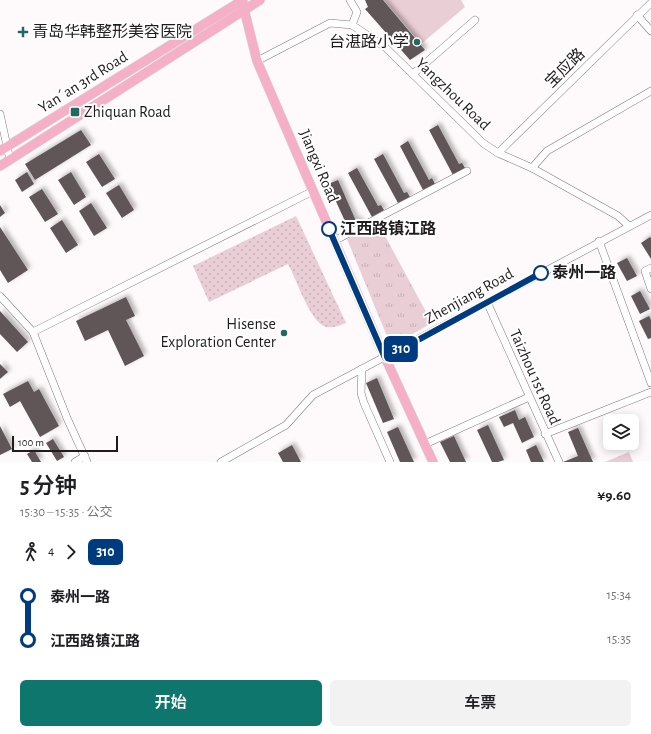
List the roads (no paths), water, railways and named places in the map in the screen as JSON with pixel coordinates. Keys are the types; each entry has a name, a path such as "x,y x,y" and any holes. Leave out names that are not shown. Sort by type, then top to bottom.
{"main road":[{"name":"Yan´an 3rd Road","path":"4,150 242,0"},
{"name":"Jiangxi Road","path":"242,0 257,61 385,358 434,462"},
{"name":"Yan´an 3rd Road","path":"0,166 260,0"}],"street":[{"path":"350,0 357,12 352,25"},
{"name":"宝应路","path":"498,153 637,15 651,3"},
{"path":"637,15 651,31"},
{"path":"412,74 475,20"},
{"name":"Yangzhou Road","path":"257,61 330,23 352,25 385,48 483,143 498,153 532,168 618,216 629,226"},
{"path":"532,168 547,151 651,91"},
{"path":"0,114 4,150 10,160"},
{"path":"334,241 467,171"},
{"path":"33,332 313,191"},
{"name":"Zhenjiang Road","path":"221,462 286,425 313,395 385,358 599,241 651,215"},
{"path":"599,241 651,383"},
{"path":"651,268 645,271 651,289"},
{"path":"0,296 33,332 67,418 86,459 74,462"},
{"name":"Taizhou 1st Road","path":"487,302 545,434 559,462"},
{"path":"362,369 361,393 390,462"},
{"path":"545,434 651,392"},
{"path":"425,444 529,397"}],"place":[{"name":"青岛华韩整形美容医院","path":"23,32"},
{"name":"台湛路小学","path":"417,42"},
{"name":"Zhiquan Road","path":"75,112"},
{"name":"江西路镇江路","path":"329,229"},
{"name":"泰州一路","path":"541,273"},
{"name":"Hisense Exploration Center","path":"284,333"}]}
